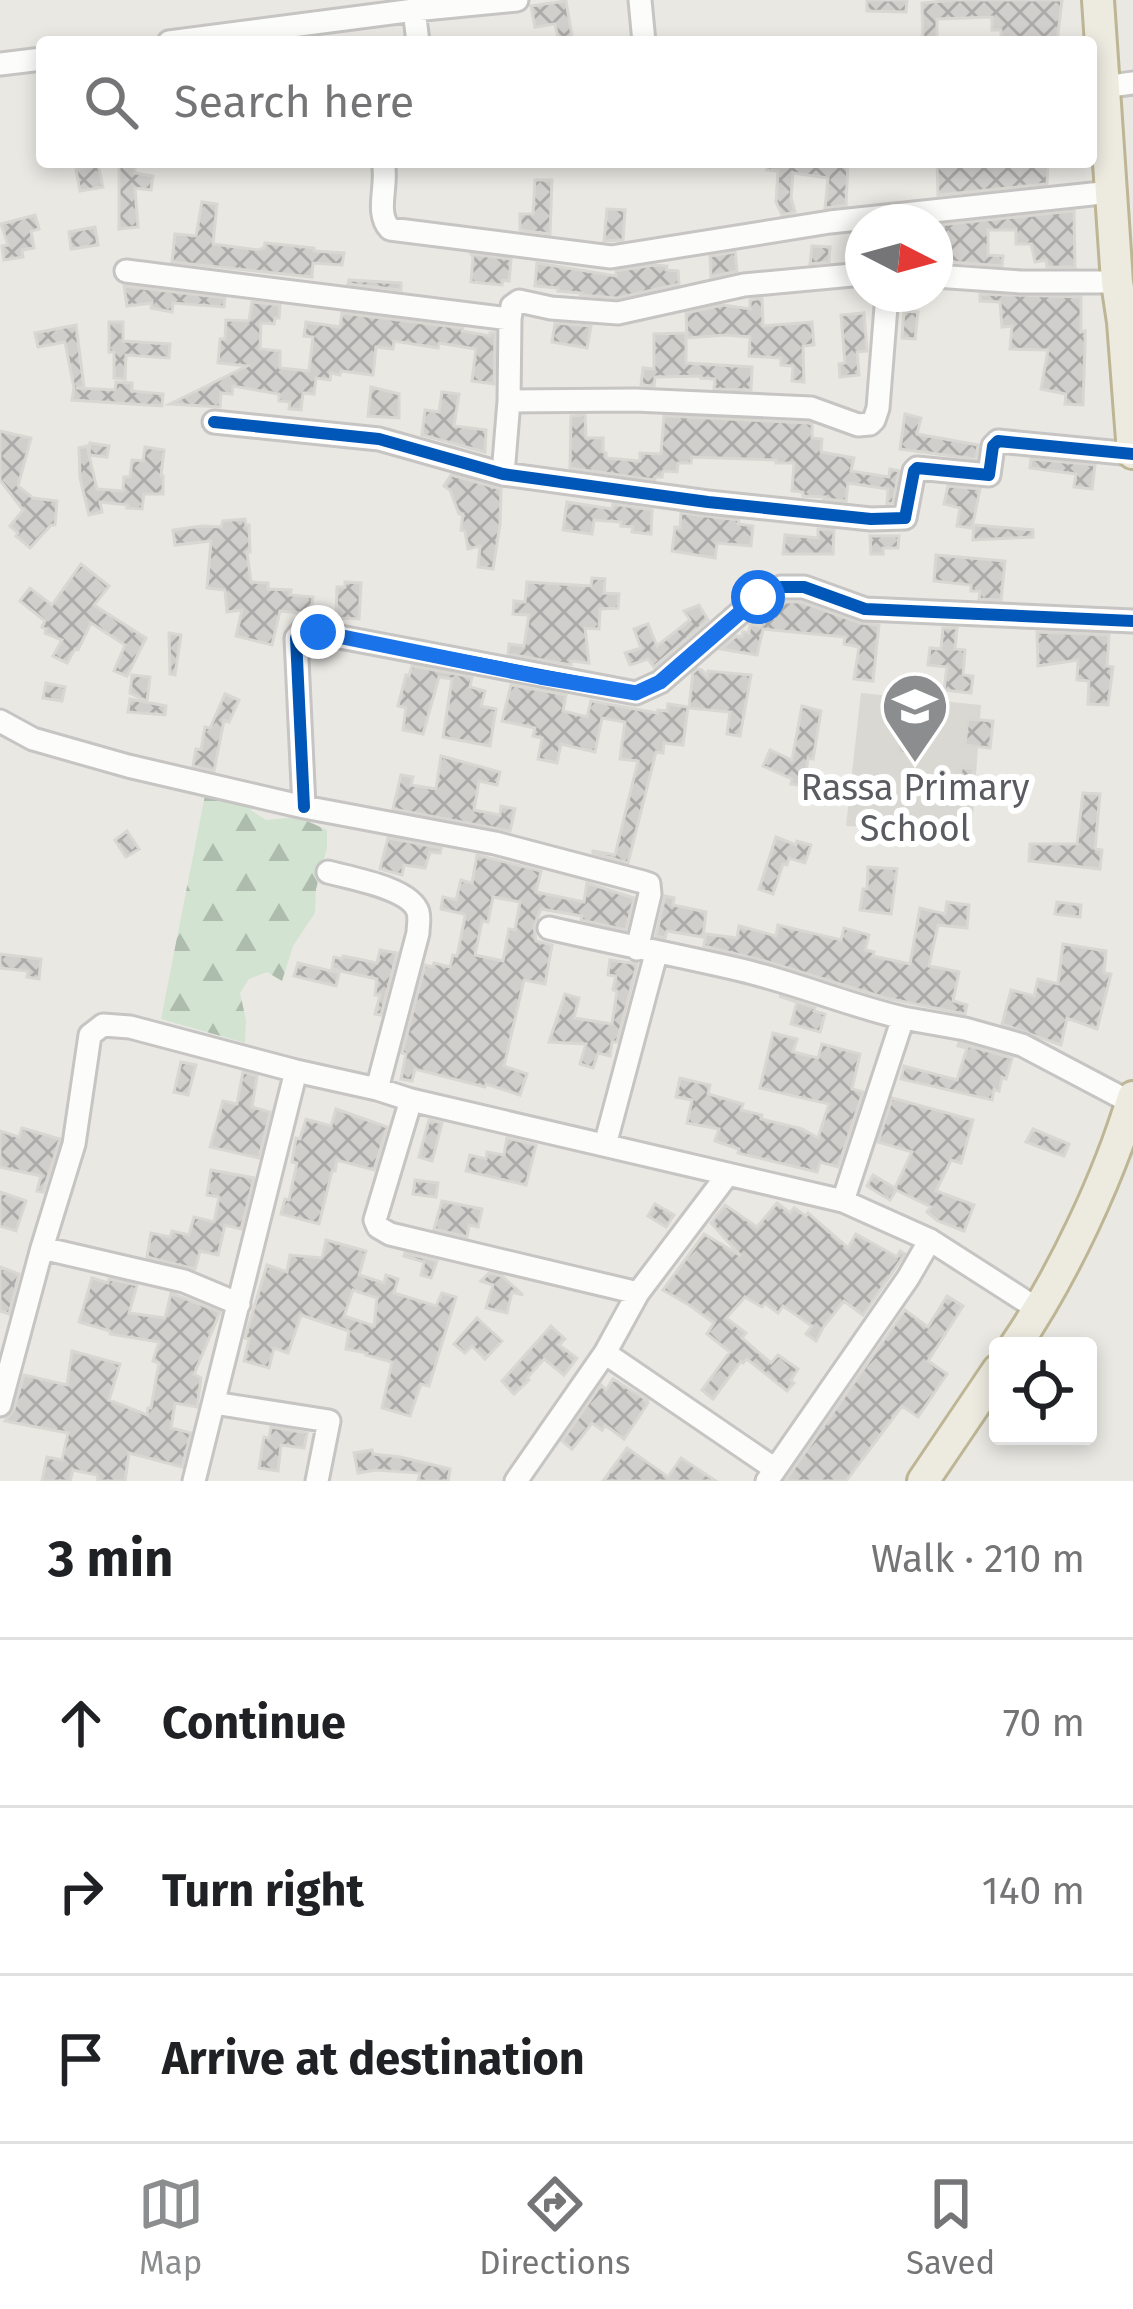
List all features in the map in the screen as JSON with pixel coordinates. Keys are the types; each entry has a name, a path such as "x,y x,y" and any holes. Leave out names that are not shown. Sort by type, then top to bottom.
{"highway":[{"path":"1098,0 1119,85 1111,192 1117,282 1128,324 1133,453"},
{"path":"1021,1337 1091,1207 1132,1100"},
{"path":"922,1481 989,1383"}],"street":[{"path":"215,36 517,0"},
{"path":"640,0 643,36"},
{"path":"414,10 417,36"},
{"path":"0,64 36,59"},
{"path":"385,168 382,216 390,229 602,257 830,222 1111,192"},
{"path":"126,271 510,320"},
{"path":"503,474 512,306 519,302 618,314 744,285 845,276"},
{"path":"953,277 1117,282"},
{"path":"509,401 635,400 811,408 858,425 869,424 878,408 886,312"},
{"path":"214,422 379,439 503,474 708,502 900,519 908,512 914,471 989,475 993,446 998,442 1133,453"},
{"path":"304,807 296,638 303,630 636,693 660,682 758,597 782,587 804,587 865,609 1133,621"},
{"path":"0,721 33,739 128,766 304,807 495,843 649,884 647,951 605,1144"},
{"path":"328,872 391,890 409,900 418,912 418,933 377,1089"},
{"path":"549,928 743,970 866,1010 1022,1045 1132,1100"},
{"path":"843,1201 903,1018"},
{"path":"0,1405 74,1144 90,1035 103,1025 130,1027 411,1100 843,1201 930,1240 1039,1310"},
{"path":"194,1481 296,1071"},
{"path":"411,1100 376,1220 378,1228 638,1293"},
{"path":"515,1481 605,1353 638,1293 728,1174"},
{"path":"605,1353 771,1475 930,1240"},
{"path":"42,1248 184,1281 238,1304"},
{"path":"214,1403 329,1421 317,1481"}],"shaded area":[{"name":"Rassa Primary School","path":"861,693 981,705 972,831 846,826"}],"green space":[{"path":"205,795 246,801 266,820 298,817 327,830 315,913 293,946 282,981 267,972 249,979 240,993 245,1043 161,1019"}],"building":[{"path":"867,0 907,0 906,12 867,11"},
{"path":"1062,0 1058,36 1001,36 1001,30 992,30 992,17 937,19 937,36 923,36 922,3"},
{"path":"566,1 572,36 558,36 555,24 535,27 531,6"},
{"path":"99,168 103,187 80,191 76,170"},
{"path":"119,168 135,168 135,173 153,176 151,190 135,188 138,227 119,229"},
{"path":"767,168 848,168 846,204 825,208 828,178 793,173 795,212 782,215 776,202 778,171"},
{"path":"937,168 1048,168 1047,184 938,195"},
{"path":"535,180 552,180 550,234 520,230 520,214 533,214"},
{"path":"202,202 217,204 213,244 258,250 265,243 314,248 344,253 342,265 313,263 312,277 172,262 175,234 196,236"},
{"path":"607,209 625,210 623,240 604,241"},
{"path":"1074,211 1075,267 1035,262 1031,244 1016,244 1016,230 988,230 988,255 1003,256 1002,266 953,262 953,224"},
{"path":"35,215 39,229 31,231 34,248 22,250 23,257 4,260 2,246 8,245 1,224"},
{"path":"95,227 98,245 71,249 69,232"},
{"path":"812,246 830,247 829,262 810,264"},
{"path":"735,252 737,271 711,277 710,256"},
{"path":"471,254 511,259 509,281 503,280 502,285 471,282"},
{"path":"537,263 616,276 616,271 667,266 666,270 678,271 679,284 617,298 581,295 535,286"},
{"path":"349,280 401,283 401,290 348,284"},
{"path":"124,286 225,298 224,307 173,303 172,312 151,308 152,303 127,306"},
{"path":"980,294 1081,297 1083,405 1065,404 1066,394 1041,389 1048,350 1010,349 1012,326 1002,327 1000,302 980,301"},
{"path":"762,298 763,326 812,322 814,345 803,346 804,382 792,381 793,366 781,365 781,358 749,356 750,337 687,338 686,313 723,305 750,309 750,300"},
{"path":"252,302 280,305 274,324 261,323 260,349 280,351 280,368 309,371 313,337 304,336 306,322 340,327 342,313 463,328 490,336 495,333 494,384 472,381 476,349 394,341 393,349 376,347 373,375 341,371 340,375 331,373 330,380 316,378 314,394 303,393 301,410 289,409 290,402 279,401 279,394 233,386 232,394 221,393 220,407 170,404 247,366 218,363 226,320 249,321"},
{"path":"904,312 918,312 915,339 902,338"},
{"path":"864,313 867,351 857,352 859,375 840,377 839,364 845,363 841,315"},
{"path":"109,322 123,322 123,341 170,344 169,358 126,355 125,379 114,378"},
{"path":"555,323 591,326 587,348 552,342"},
{"path":"76,325 84,387 76,388 115,390 116,382 132,383 132,391 163,394 162,406 72,400 65,342 38,347 35,333"},
{"path":"686,333 686,363 752,367 751,390 714,389 715,379 701,376 655,377 654,386 641,385 643,368 654,369 654,334"},
{"path":"371,387 399,394 399,418 368,416"},
{"path":"442,392 459,394 454,426 486,430 485,452 422,435 425,410 439,412"},
{"path":"905,414 921,418 917,434 978,445 976,459 900,449"},
{"path":"585,415 586,438 603,438 606,458 640,461 640,453 661,454 664,416 812,424 812,438 822,439 821,452 854,458 851,471 889,477 890,469 899,471 893,503 887,504 888,489 848,483 846,501 803,496 803,492 792,491 794,463 776,460 692,457 691,463 678,463 677,472 663,471 655,480 570,468 571,416"},
{"path":"0,431 31,438 18,486 33,498 57,501 55,525 30,548 10,526 23,510 0,480"},
{"path":"90,443 109,446 107,457 89,455 97,489 123,491 132,460 143,461 145,447 164,450 163,494 144,494 142,509 100,502 102,512 89,515 79,448 87,446 89,454"},
{"path":"1031,459 1095,465 1092,489 1074,487 1076,474 1030,468"},
{"path":"451,475 501,489 493,569 478,567 480,546 468,549 461,530 463,514 444,486"},
{"path":"948,486 980,489 972,528 957,526 960,508 944,504"},
{"path":"567,502 652,510 651,534 632,532 633,527 621,526 621,522 594,520 592,534 563,530"},
{"path":"681,513 753,526 751,546 717,543 715,558 672,551"},
{"path":"245,519 251,582 313,597 311,614 280,611 272,645 236,636 242,610 227,612 225,590 207,588 211,541 175,545 173,530 221,527 223,521"},
{"path":"974,525 1033,530 1033,537 973,540"},
{"path":"818,529 834,530 833,554 783,554 785,535 818,538"},
{"path":"870,536 899,536 898,548 871,554"},
{"path":"936,555 1005,561 1001,600 979,599 980,591 971,591 971,585 934,581"},
{"path":"81,564 109,586 94,605 146,638 127,676 114,671 125,645 91,623 67,663 53,656 62,640 45,633 45,621 20,601 30,588 52,605"},
{"path":"592,578 605,579 604,593 619,594 618,608 600,609 599,629 585,628 589,663 571,661 571,665 508,654 509,644 524,646 529,615 513,614 514,601 525,602 527,582 591,586"},
{"path":"345,582 361,583 359,619 336,618 337,587 345,587"},
{"path":"801,602 879,625 873,681 854,679 859,647 844,644 845,637 763,629 757,655 721,649 743,632 749,633 750,624 760,626 761,616 774,618 775,606"},
{"path":"699,605 708,620 654,667 648,659 630,665 625,653 641,648 634,629 648,624 657,646 690,620 684,611"},
{"path":"943,628 957,628 955,649 965,650 963,675 973,676 971,693 944,690 947,667 928,665 930,648 941,649"},
{"path":"1037,632 1109,635 1107,666 1113,667 1108,705 1088,704 1089,681 1077,680 1078,660 1038,666"},
{"path":"169,633 181,635 175,675 170,674"},
{"path":"412,666 472,677 470,687 485,691 481,706 496,709 490,746 443,737 452,679 439,677 423,734 403,730 406,708 398,706"},
{"path":"697,669 707,676 708,671 751,675 740,736 727,734 730,712 689,708"},
{"path":"132,675 150,677 147,701 130,693"},
{"path":"46,683 65,687 62,701 43,698"},
{"path":"511,685 566,695 563,711 587,717 591,701 657,713 667,711 668,704 688,707 683,745 664,743 663,753 656,752 628,863 593,853 615,855 638,761 620,759 625,722 602,718 595,752 561,744 557,763 538,759 542,738 533,736 535,728 502,721"},
{"path":"225,694 239,700 229,722 224,720 214,771 193,766 205,727 210,728"},
{"path":"130,699 166,706 165,715 128,712"},
{"path":"802,706 821,711 804,786 791,784 792,779 763,766 770,750 792,760"},
{"path":"898,713 914,713 915,753 898,753"},
{"path":"968,719 993,721 990,748 965,745"},
{"path":"441,756 500,772 497,785 479,781 474,810 500,815 501,806 515,809 510,831 393,809 401,775 413,777 411,785 436,789"},
{"path":"961,768 973,768 971,798 959,797"},
{"path":"1083,793 1100,794 1095,849 1102,850 1100,869 1029,861 1030,844 1077,844"},
{"path":"127,831 139,849 126,857 115,840"},
{"path":"776,837 811,845 805,863 789,858 783,864 773,894 759,889"},
{"path":"388,838 441,848 440,853 430,852 425,868 404,865 402,875 380,869"},
{"path":"477,855 541,871 536,892 584,902 587,883 634,898 626,930 541,909 534,926 536,941 552,945 545,984 524,980 504,1066 527,1074 520,1095 415,1069 412,1081 401,1079 406,1054 402,1053 425,965 450,967 453,955 457,956 465,917 441,909 443,897 456,900 461,880 472,883","holes":["493,897 520,902 503,961 475,955"]},
{"path":"868,867 897,869 891,914 860,910"},
{"path":"665,896 674,898 673,905 706,912 703,937 667,931 665,938 656,936"},
{"path":"947,902 969,905 967,928 938,925 929,966 959,972 953,1001 967,1005 965,1014 886,998 704,946 706,934 737,938 739,926 776,936 778,925 841,940 844,928 869,935 865,950 874,952 873,956 910,964 920,908 945,914"},
{"path":"1057,902 1081,905 1080,917 1055,914"},
{"path":"1063,944 1106,951 1104,973 1111,974 1097,1029 1067,1018 1061,1045 1002,1024 1011,990 1034,996 1038,979 1058,984"},
{"path":"380,950 397,953 381,1015 375,1014 380,995 375,995 377,979 332,969 334,957 377,963"},
{"path":"0,954 41,959 39,979 27,977 28,971 0,968"},
{"path":"610,960 637,964 617,1042 612,1042 610,1056 598,1053 593,1068 580,1064 586,1044 549,1042 565,994 579,998 574,1018 612,1024 617,991 613,990 616,976 608,975"},
{"path":"298,963 339,973 336,986 294,976"},
{"path":"797,1002 825,1014 820,1032 791,1024"},
{"path":"773,1033 797,1039 793,1052 818,1058 822,1044 860,1054 852,1089 863,1092 838,1167 820,1162 817,1172 738,1153 739,1149 715,1141 719,1129 687,1123 692,1100 676,1097 680,1078 710,1085 708,1094 743,1104 741,1110 818,1138 829,1104 760,1088"},
{"path":"959,1043 1012,1058 1006,1079 1002,1077 999,1091 994,1089 992,1100 901,1079 904,1066 957,1080 967,1048"},
{"path":"181,1062 196,1065 188,1095 174,1092"},
{"path":"243,1072 257,1076 252,1107 270,1112 259,1158 210,1147 223,1101 237,1104"},
{"path":"892,1098 973,1120 961,1163 951,1160 936,1191 974,1205 964,1231 938,1221 927,1212 931,1207 896,1190 890,1200 867,1186 873,1175 895,1188 912,1152 878,1142"},
{"path":"336,1109 387,1127 374,1170 337,1160 319,1224 281,1214 297,1163 292,1162 296,1138 300,1139 306,1119 331,1126"},
{"path":"429,1120 442,1123 432,1161 419,1157"},
{"path":"22,1128 60,1139 43,1192 37,1191 41,1176 0,1167 0,1131 19,1137"},
{"path":"1033,1129 1069,1144 1064,1156 1026,1142"},
{"path":"507,1138 536,1145 526,1185 466,1171 470,1155 486,1159 487,1152 504,1155"},
{"path":"211,1170 254,1178 241,1229 225,1225 218,1255 200,1251 195,1269 147,1257 151,1233 189,1235 194,1217 214,1222 219,1197 207,1195"},
{"path":"415,1180 438,1183 436,1197 413,1194"},
{"path":"0,1192 26,1201 16,1231 0,1226"},
{"path":"442,1201 482,1209 478,1227 469,1225 467,1237 434,1229"},
{"path":"777,1203 790,1213 794,1208 808,1213 848,1248 856,1234 897,1257 900,1251 905,1254 863,1315 844,1301 816,1341 806,1334 812,1326 783,1306 778,1313 745,1297 726,1318 771,1363 778,1355 798,1369 791,1380 794,1383 787,1391 747,1359 713,1399 702,1390 730,1352 707,1334 714,1323 663,1290 704,1234 741,1256 711,1223 725,1205 757,1227"},
{"path":"655,1204 674,1215 666,1227 648,1216"},
{"path":"326,1240 366,1251 359,1275 384,1283 386,1275 398,1279 394,1293 436,1306 442,1293 456,1297 429,1386 421,1384 410,1416 382,1408 392,1362 346,1349 349,1331 301,1315 288,1353 274,1348 269,1368 244,1361 249,1339 245,1338 267,1265 287,1272 290,1255 322,1258","holes":["353,1290 377,1298 374,1326 344,1316"]},
{"path":"405,1253 437,1261 431,1278 421,1275 424,1262"},
{"path":"0,1267 19,1274 9,1314 0,1311"},
{"path":"489,1273 502,1276 523,1295 512,1292 507,1313 486,1308 493,1285 481,1281"},
{"path":"92,1278 137,1285 129,1313 165,1318 171,1293 220,1312 194,1374 201,1378 197,1407 175,1403 171,1428 191,1433 182,1467 129,1453 125,1481 98,1481 97,1475 73,1470 70,1481 42,1481 47,1457 62,1460 68,1433 5,1421 14,1409 24,1375 67,1385 72,1351 120,1364 109,1400 147,1415 159,1342 110,1334 79,1322"},
{"path":"947,1296 963,1306 928,1361 947,1374 918,1417 902,1406 846,1481 785,1481 905,1310 928,1327"},
{"path":"477,1318 502,1341 485,1359 472,1346 465,1353 454,1344"},
{"path":"551,1326 565,1339 559,1345 577,1358 564,1375 544,1359 514,1394 502,1381"},
{"path":"613,1379 648,1403 624,1439 605,1425 602,1430 592,1423 572,1449 562,1441 601,1385 606,1390"},
{"path":"271,1427 307,1433 304,1448 281,1445 278,1471 259,1468 264,1437 269,1438"},
{"path":"627,1448 668,1477 681,1458 716,1481 603,1481"},
{"path":"372,1450 373,1454 450,1469 448,1481 418,1481 420,1473 358,1473 354,1453"}],"cycle path":[{"path":"214,422 379,439 503,474 871,519 905,518 917,468 989,475 998,441 1133,454"},
{"path":"304,807 296,638 303,630 636,693 660,682 758,597 781,587 804,587 865,609 1133,621"}],"place":[{"name":"Rassa Primary School","path":"915,765"}],"route":[{"path":"318,632 636,693 686,662 758,597"}]}
